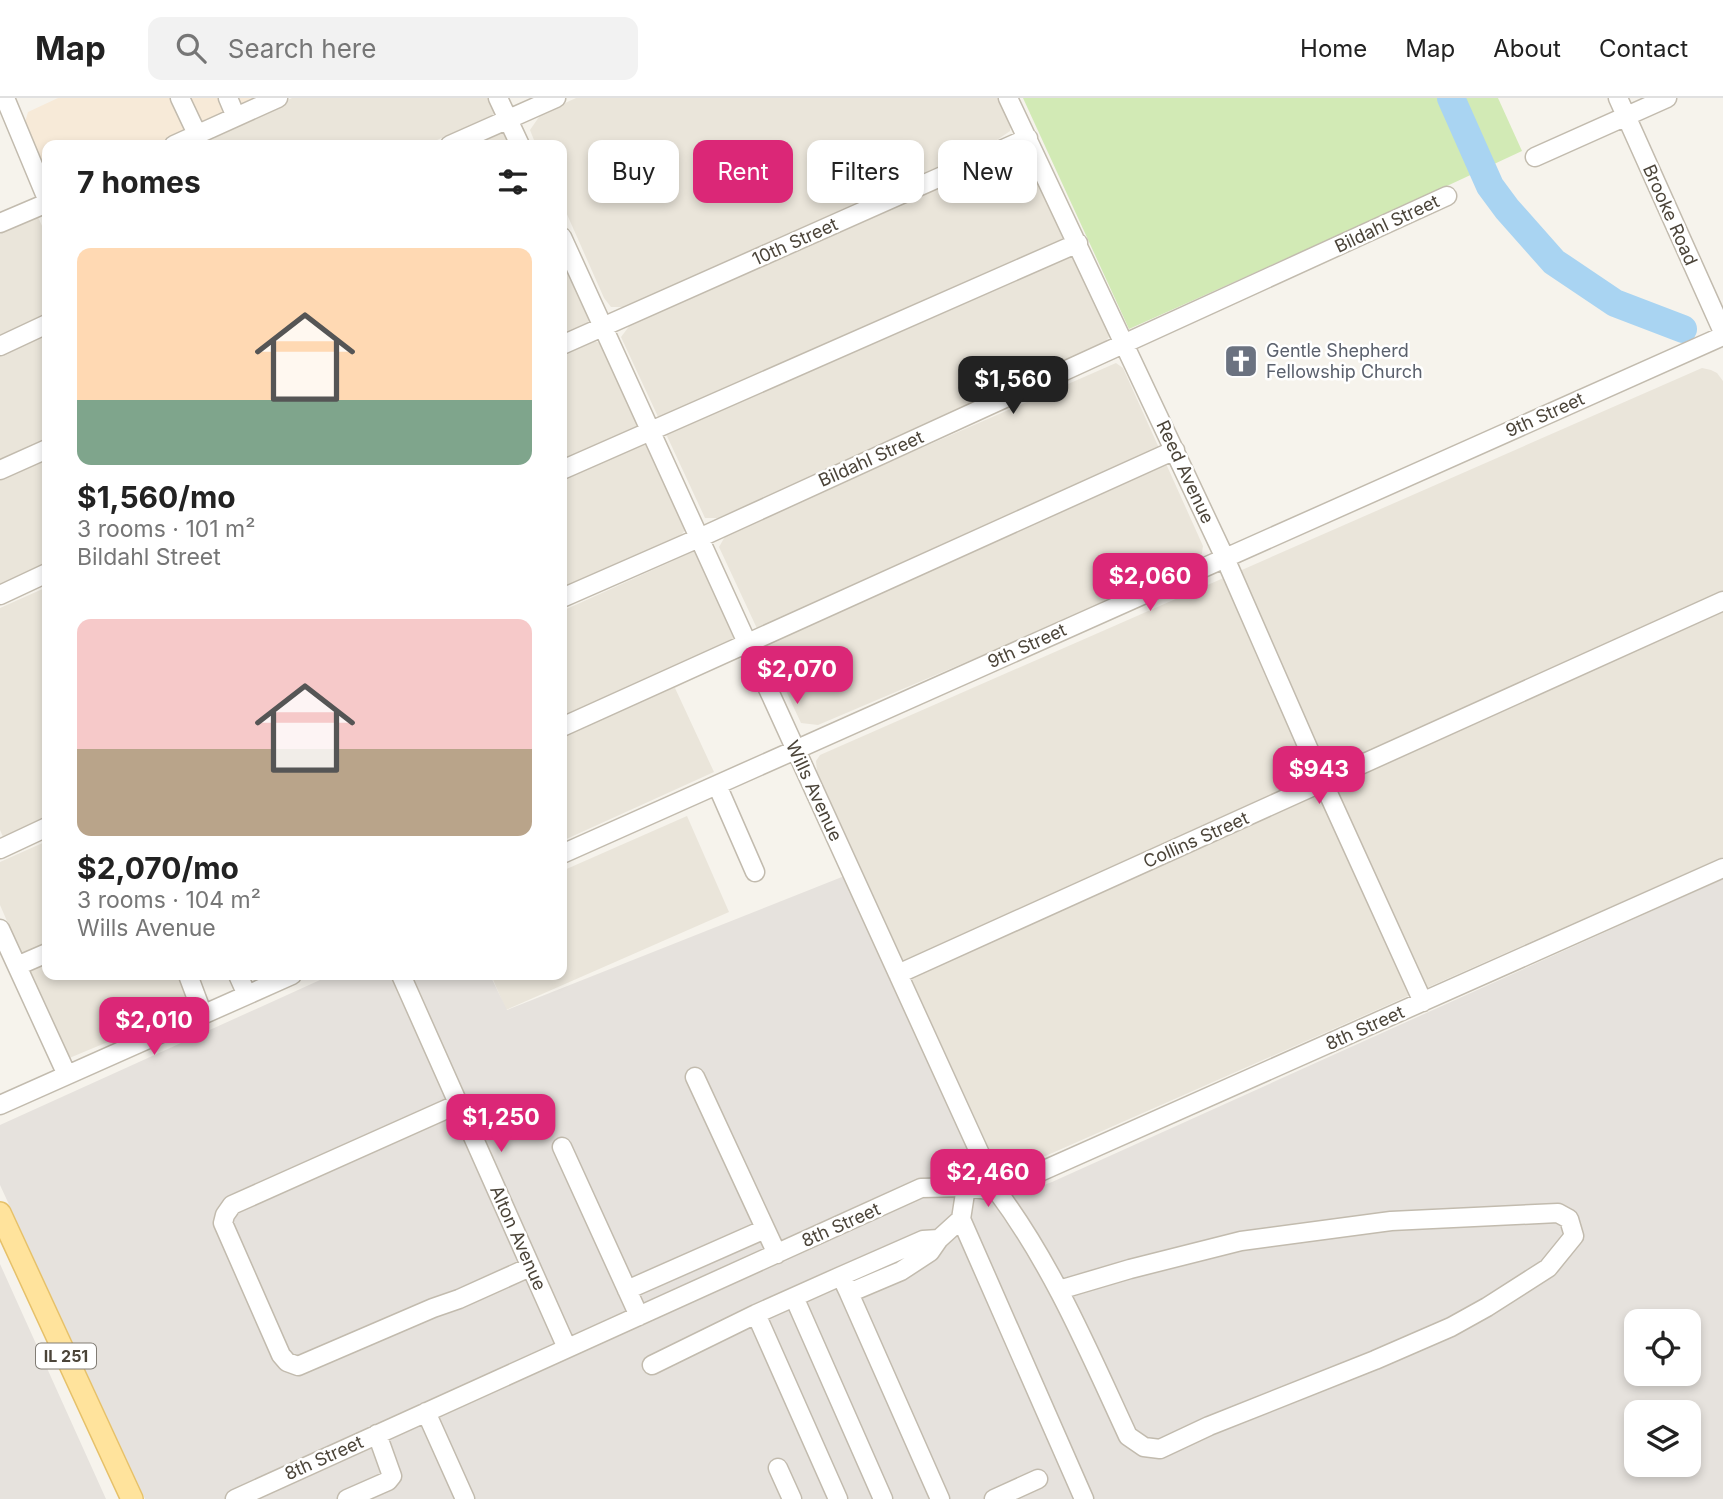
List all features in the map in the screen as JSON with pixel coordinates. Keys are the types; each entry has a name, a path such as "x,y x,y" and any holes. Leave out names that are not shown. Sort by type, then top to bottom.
{"main road":[{"name":"IL 251","path":"0,1213 132,1499"}],"street":[{"path":"5,98 42,189"},
{"path":"180,98 197,134"},
{"path":"228,98 236,117"},
{"path":"184,140 278,98"},
{"path":"498,98 518,140"},
{"path":"462,140 556,98"},
{"name":"Reed Avenue","path":"1009,98 1225,558 1423,1002"},
{"name":"Brooke Road","path":"1618,98 1723,334"},
{"path":"1535,157 1667,98"},
{"name":"10th Street","path":"567,343 1028,138"},
{"name":"Bildahl Street","path":"567,596 1447,196"},
{"path":"0,223 42,203"},
{"path":"567,468 1077,243"},
{"name":"Wills Avenue","path":"567,248 997,1191 1020,1222 1059,1290 1128,1436 1144,1447 1160,1449 1209,1426 1451,1327 1548,1268 1574,1236 1569,1219 1558,1213 1517,1213 1391,1222 1241,1241 1059,1290"},
{"path":"0,346 42,326"},
{"name":"9th Street","path":"567,852 1723,334"},
{"path":"567,725 1175,450"},
{"path":"0,470 42,451"},
{"path":"0,595 42,575"},
{"name":"Collins Street","path":"898,974 1723,601"},
{"path":"717,785 755,872"},
{"path":"0,849 42,829"},
{"name":"8th Street","path":"235,1499 921,1188 966,1187 997,1191 1723,868"},
{"path":"0,929 67,1075"},
{"path":"17,966 42,955"},
{"path":"190,980 202,1015"},
{"path":"240,980 247,995"},
{"path":"0,1105 281,980"},
{"name":"Alton Avenue","path":"403,980 567,1348"},
{"path":"695,1077 777,1254"},
{"path":"458,1104 232,1205 223,1223 281,1355 287,1362 298,1366 530,1267"},
{"path":"562,1147 639,1316"},
{"path":"966,1187 961,1219 1084,1499"},
{"path":"849,1293 901,1271 930,1252 939,1239 961,1219"},
{"path":"627,1290 765,1228"},
{"path":"652,1365 756,1314 923,1240 939,1239"},
{"path":"841,1276 940,1499"},
{"path":"794,1297 883,1499"},
{"path":"756,1314 838,1499"},
{"path":"426,1412 465,1499"},
{"path":"347,1499 393,1476 377,1434"},
{"path":"778,1468 792,1499"},
{"path":"999,1498 1038,1479"}],"shaded area":[{"path":"58,98 266,98 173,140 42,140 42,173 23,129 28,112"},
{"path":"292,98 494,98 499,108 495,114 437,140 201,140"},
{"path":"576,98 999,98 1011,124 1010,131 997,140 938,140 938,167 924,173 924,140 807,140 807,203 857,203 627,307 611,307 604,298 567,214 567,140 534,140 530,130 541,114"},
{"path":"497,134 510,135 512,140 483,140"},
{"path":"1037,179 1109,337 1097,351 718,518 705,518 621,337 630,325 901,203 924,203 924,193 938,187 938,203 1037,203"},
{"path":"28,215 38,217 42,226 42,316 0,335 0,227"},
{"path":"567,257 592,310 588,324 567,333"},
{"path":"42,336 42,568 0,588 0,355"},
{"path":"595,341 606,348 686,529 681,535 567,587 567,354"},
{"path":"1116,363 1123,368 1203,546 1198,561 818,725 801,723 719,547 727,533"},
{"path":"1702,368 1717,373 1723,381 1723,857 1014,1170 1004,1170 996,1164 817,772 816,761 820,755"},
{"path":"697,550 745,653 675,688 714,772 567,839 567,609"},
{"path":"42,589 42,822 4,839 0,830 0,608"},
{"path":"687,816 729,912 506,1010 493,980 567,980 567,869"},
{"path":"42,843 42,980 181,980 194,1006 67,1059 0,905 0,862"},
{"path":"852,873 991,1199 1028,1191 1052,1182 1723,879 1723,1499 145,1499 0,1185 0,1125 320,980 492,980 507,1010"},
{"path":"0,1264 106,1499 0,1499"}],"green space":[{"path":"1023,98 1498,98 1522,151 1129,329"}],"waterway":[{"path":"1451,98 1490,186 1554,262 1615,303 1683,329"}],"place":[{"name":"Gentle Shepherd Fellowship Church","path":"1241,361"}]}
